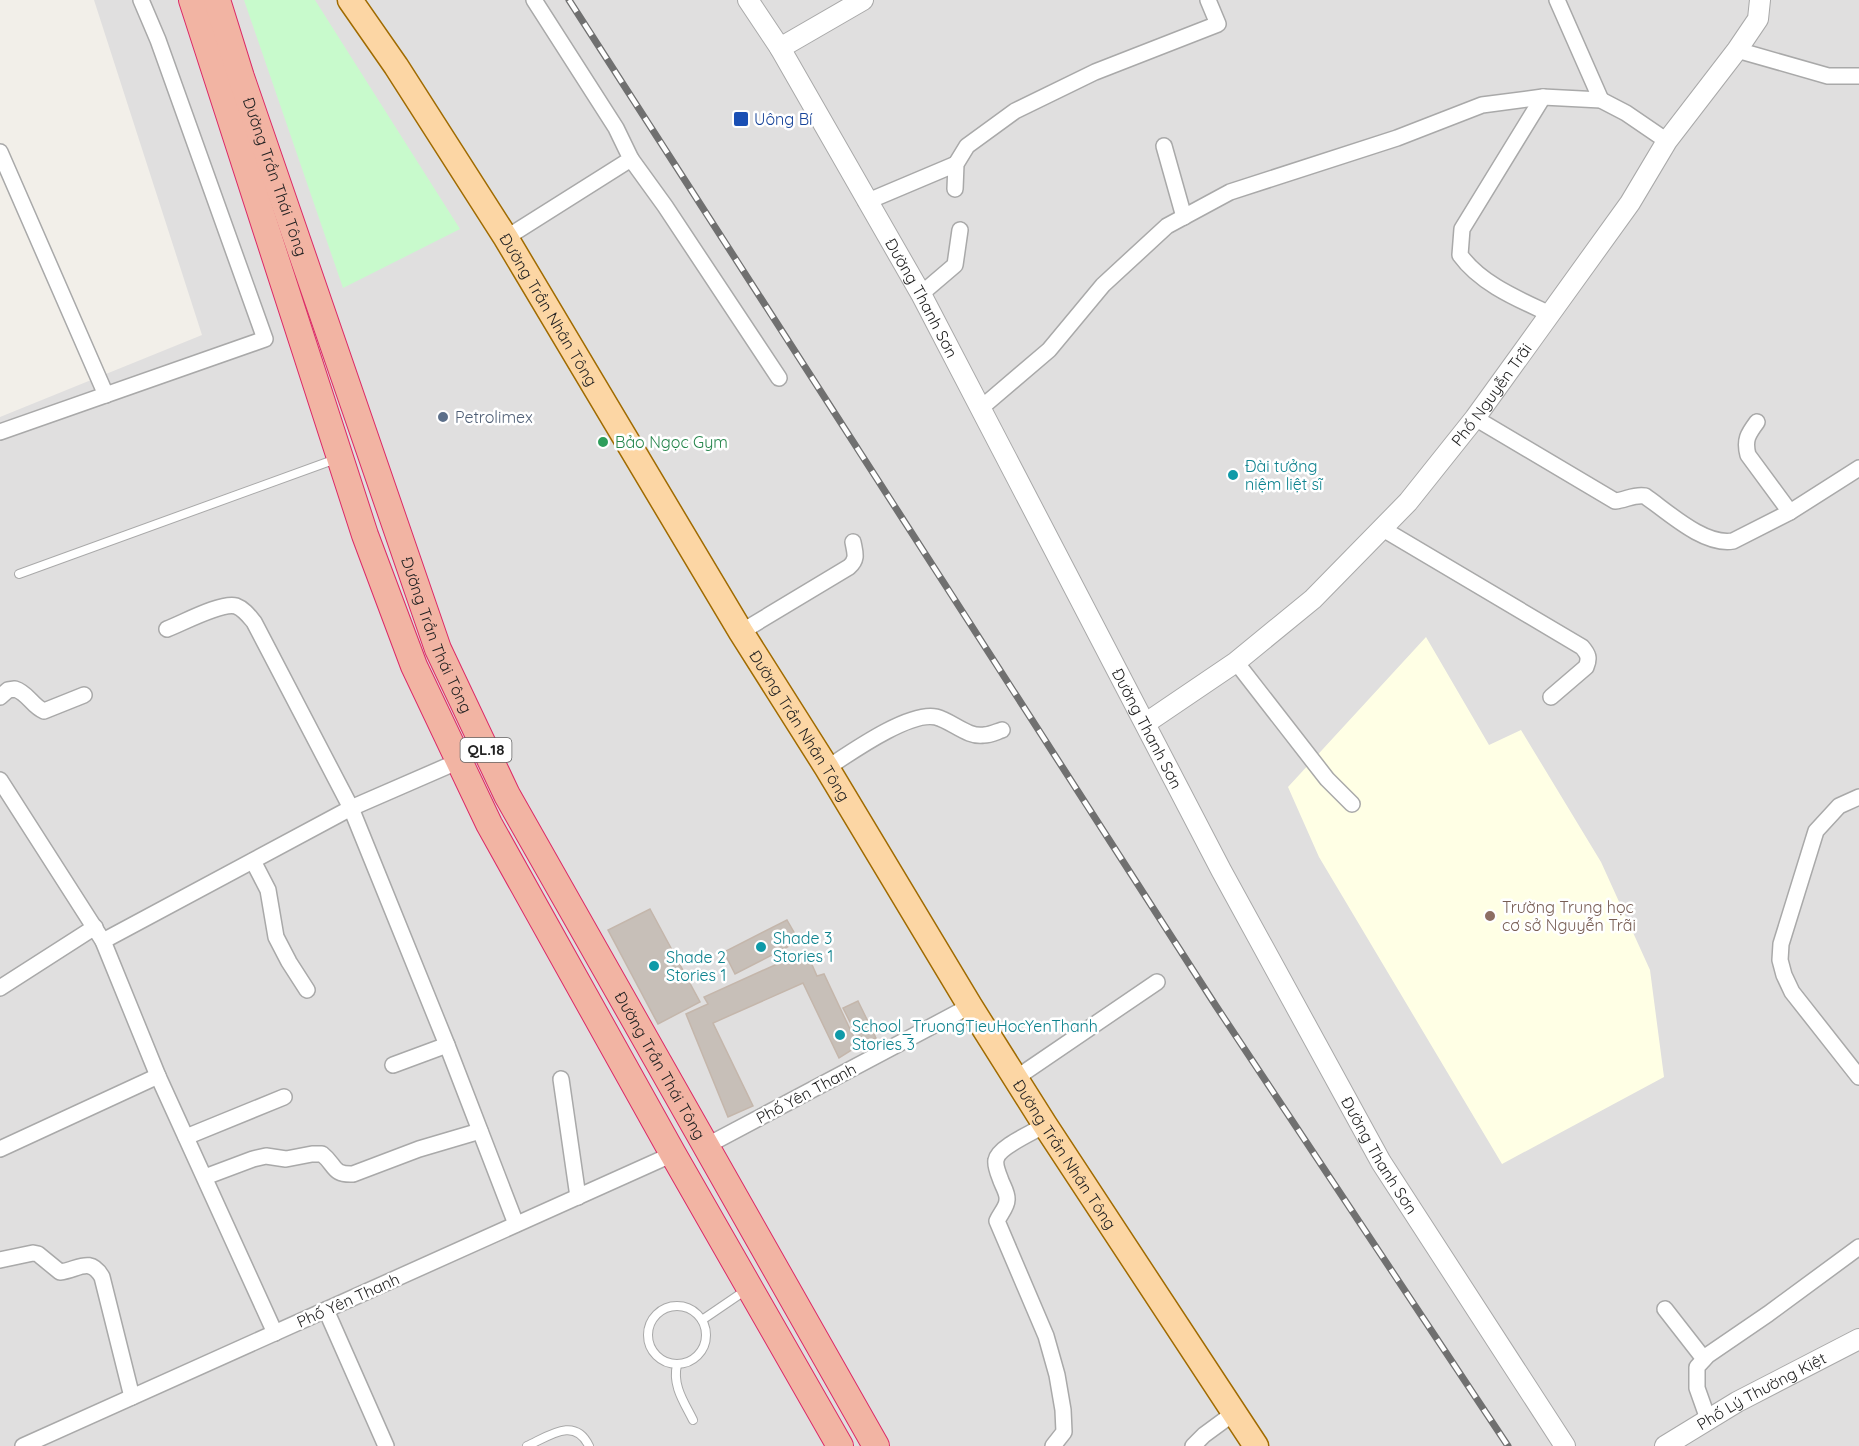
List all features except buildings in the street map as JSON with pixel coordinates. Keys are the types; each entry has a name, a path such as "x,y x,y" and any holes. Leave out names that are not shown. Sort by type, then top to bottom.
{"highway":[{"name":"Đường Trần Thái Tông","path":"192,0 365,535 414,666 489,824 673,1154 840,1446"},
{"name":"Đường Trần Thái Tông","path":"217,0 245,88 438,649 507,795 876,1446"},
{"path":"557,944 582,929"}],"main road":[{"name":"Đường Trần Nhân Tông","path":"350,0 396,66 506,238 741,632 827,768 970,1006 1045,1125 1256,1446"}],"street":[{"path":"0,432 264,339 158,40 141,0"},
{"path":"534,0 616,128 631,159 665,206 779,378"},
{"name":"Đường Thanh Sơn","path":"748,0 780,48 921,294 1221,870 1381,1162 1565,1446"},
{"path":"780,48 863,0"},
{"path":"955,189 956,164 968,146 1015,111 1095,72 1218,24 1208,0"},
{"path":"1557,0 1601,100"},
{"name":"Phố Nguyễn Trãi","path":"1146,723 1236,662 1312,599 1408,502 1475,418 1630,203 1667,141 1758,19 1760,0"},
{"path":"1737,50 1828,76 1859,76"},
{"path":"1543,97 1462,229 1460,255 1468,266 1505,292 1550,314"},
{"path":"981,408 1049,350 1103,285 1167,226 1230,192 1397,138 1482,105 1543,97 1601,100 1626,113 1667,141"},
{"path":"1164,146 1184,217"},
{"path":"0,152 106,395"},
{"path":"506,238 631,159"},
{"path":"867,201 956,164"},
{"path":"921,294 955,265 960,230"},
{"path":"1475,418 1615,501 1639,495 1645,496 1700,534 1723,543 1733,541 1790,512 1859,468"},
{"path":"1757,422 1746,438 1745,445 1748,455 1790,512"},
{"path":"1383,529 1582,647 1588,654 1589,662 1586,667 1551,697"},
{"path":"741,632 849,567 855,562 853,542"},
{"path":"167,629 220,607 234,606 244,611 254,622 351,808 447,1045 516,1224"},
{"path":"1236,662 1327,779 1352,804"},
{"path":"0,697 8,690 15,689 29,697 38,709 44,711 84,695"},
{"path":"827,768 878,736 919,717 935,717 975,735 1002,730"},
{"path":"103,941 351,808 459,761"},
{"path":"0,780 103,941 158,1076 275,1333"},
{"path":"1859,797 1839,806 1815,831 1781,944 1780,960 1792,992 1859,1077"},
{"path":"253,861 268,890 276,937 307,990"},
{"path":"0,988 95,927"},
{"path":"1016,1078 1157,982"},
{"name":"Phố Yên Thanh","path":"706,1146 970,1006"},
{"path":"393,1065 447,1045"},
{"path":"0,1149 158,1076"},
{"path":"561,1079 578,1197"},
{"path":"186,1137 284,1097"},
{"path":"1045,1125 1007,1147 998,1155 995,1162 1008,1197 997,1221 1046,1336 1057,1375 1064,1432 1053,1446"},
{"path":"205,1177 266,1156 286,1160 312,1154 322,1154 338,1173 353,1174 419,1149 480,1131"},
{"name":"Phố Yên Thanh","path":"23,1446 673,1154"},
{"path":"1708,1419 1697,1388 1697,1367 1704,1359 1859,1247"},
{"path":"0,1260 33,1253 42,1257 60,1272 88,1264 99,1271 132,1397"},
{"path":"1665,1309 1704,1359"},
{"path":"326,1310 386,1446"},
{"name":"Phố Lý Thường Kiệt","path":"1665,1446 1737,1402 1859,1339"},
{"path":"1193,1446 1234,1413"}],"lane":[{"path":"19,574 340,458"},
{"path":"702,1320 750,1288"},
{"path":"677,1306 692,1311 702,1320 706,1331 704,1347 693,1360 677,1365 661,1360 650,1347 648,1331 650,1323 661,1311 677,1306"},
{"path":"677,1365 674,1376 693,1420"},
{"path":"531,1445 558,1432 572,1430 584,1435 589,1446"}],"shaded area":[{"path":"94,0 1859,0 1859,1446 0,1446 0,417 202,335"},
{"name":"Trường Trung học cơ sở Nguyễn Trãi","path":"1426,637 1489,745 1521,730 1601,862 1650,970 1664,1077 1502,1164 1319,857 1288,787"}],"green space":[{"path":"244,0 315,0 460,229 343,288"}],"railway":[{"path":"569,0 1216,1006 1508,1446"}],"place":[{"name":"Uông Bí","path":"741,119"},
{"name":"Petrolimex","path":"443,417"},
{"name":"Bảo Ngọc Gym","path":"603,442"},
{"name":"Đài tưởng niệm liệt sĩ","path":"1233,475"},
{"name":"Trường Trung học cơ sở Nguyễn Trãi","path":"1490,916"},
{"name":"Shade 3 Stories 1","path":"761,947"},
{"name":"Shade 2 Stories 1","path":"654,966"},
{"name":"School_TruongTieuHocYenThanh Stories 3","path":"840,1035"}]}
